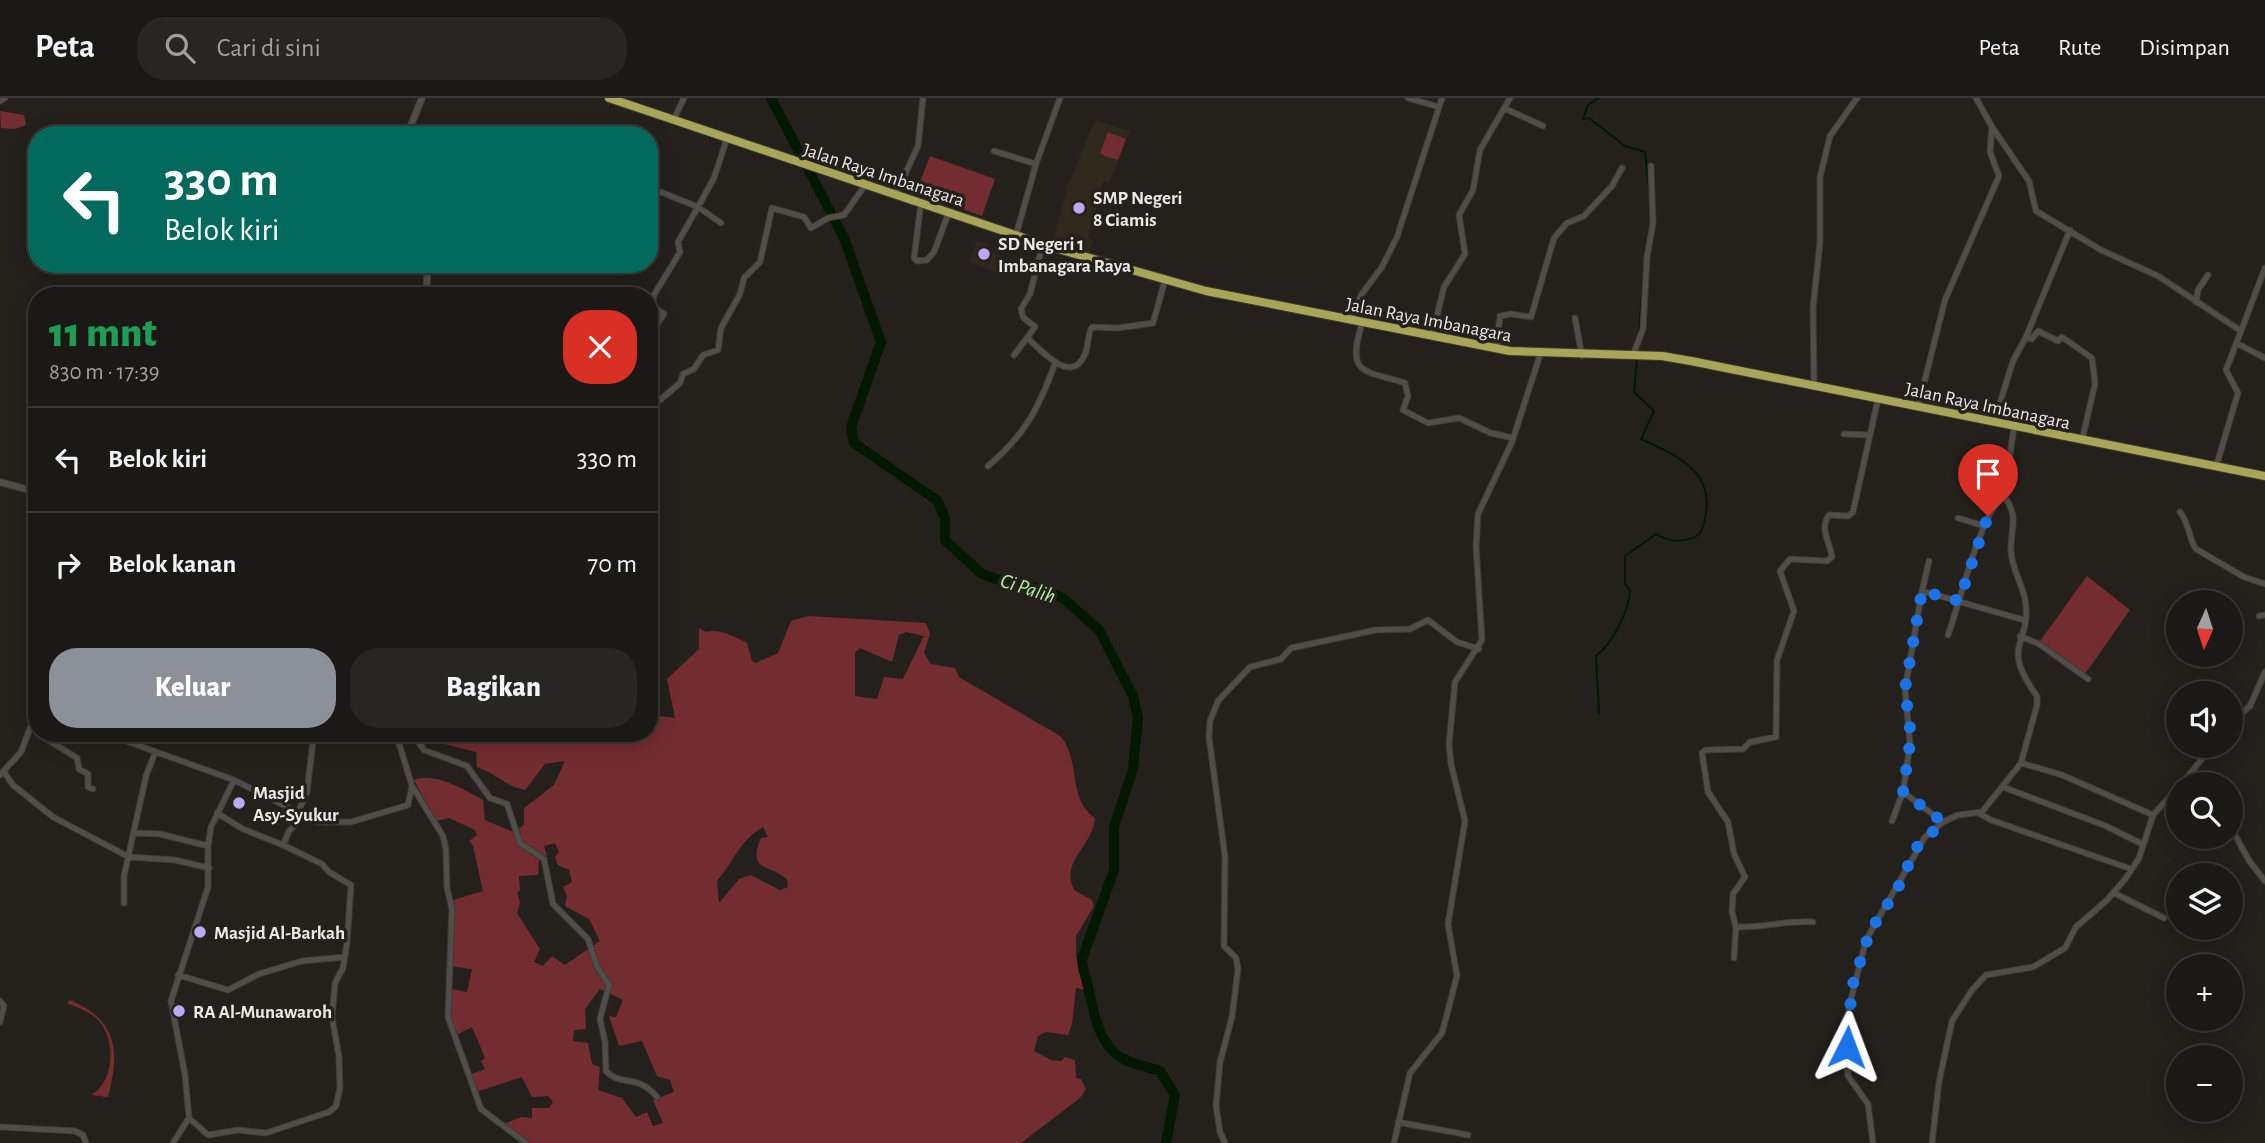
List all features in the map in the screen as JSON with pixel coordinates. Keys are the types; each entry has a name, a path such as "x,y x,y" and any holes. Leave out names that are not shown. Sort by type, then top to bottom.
{"highway":[{"name":"Jalan Raya Imbanagara","path":"609,98 1043,244 1165,280 1351,321 1496,349 1541,355 1636,355 1691,361 2265,476"}],"street":[{"path":"0,101 5,98"},
{"path":"411,126 422,98"},
{"path":"674,120 684,98"},
{"path":"895,194 918,146 923,98"},
{"path":"1016,235 1036,164 1060,98"},
{"path":"1408,98 1439,107"},
{"path":"1351,321 1361,296 1393,246 1442,98"},
{"path":"1432,337 1444,287 1465,254 1459,215 1473,190 1480,150 1510,98"},
{"path":"1814,386 1814,308 1821,232 1820,177 1830,136 1857,98"},
{"path":"1976,98 1992,127 2029,181 2036,211 2101,250 2158,276 2241,331"},
{"path":"1506,109 1544,126"},
{"path":"1918,407 1945,300 1998,182 1998,170 1990,152 1992,127"},
{"path":"658,288 678,255 678,242 714,178 727,138"},
{"path":"993,151 1036,164"},
{"path":"1636,355 1653,223 1651,166"},
{"path":"1496,349 1500,316 1511,314 1531,317 1554,238 1567,223 1584,216 1612,186 1622,168"},
{"path":"660,400 680,383 683,374 694,369 703,355 718,350 721,328 740,294 744,278 760,261 772,208 777,207 804,217 811,228 830,217 846,213 866,184"},
{"path":"661,192 698,206 721,223"},
{"path":"921,202 915,240 914,258 917,261 927,260 934,252 949,212"},
{"path":"1994,423 2006,380 2070,230"},
{"path":"1014,355 1035,327 1023,317 1021,309 1030,294 1043,244"},
{"path":"2216,467 2236,403 2237,388 2226,370 2265,268"},
{"path":"2196,302 2198,290 2208,275"},
{"path":"1027,338 1055,364 1068,366 1080,361 1092,327 1118,328 1153,323 1165,280"},
{"path":"658,310 664,314 658,323"},
{"path":"1575,318 1582,356"},
{"path":"1362,323 1356,351 1361,368 1405,383 1408,391 1404,412 1428,423 1459,418 1491,433 1513,438"},
{"path":"2026,337 2032,339 2038,331 2057,341 2062,337 2092,358 2095,384 2082,441"},
{"path":"2236,343 2265,358"},
{"path":"1394,1143 1410,1073 1442,1033 1455,987 1456,966 1448,924 1465,821 1451,764 1449,744 1455,682 1479,649 1483,619 1476,546 1478,514 1513,438 1541,355"},
{"path":"988,466 1012,445 1034,416 1055,364"},
{"path":"1734,958 1736,927 1733,894 1744,874 1734,854 1728,822 1708,792 1702,753 1706,750 1743,750 1750,742 1776,737 1777,660 1794,611 1780,570 1790,559 1830,560 1825,519 1829,515 1848,516 1853,512 1878,398"},
{"path":"1979,813 2021,763 2038,700 2021,671 2017,656 2025,601 2011,553 2015,518 2004,496 2014,427"},
{"path":"1844,434 1870,435"},
{"path":"0,482 28,490"},
{"path":"1948,635 1984,526 1995,502 2004,496"},
{"path":"2180,512 2190,527 2192,544 2196,549 2239,575 2265,584"},
{"path":"1958,518 1984,526"},
{"path":"1892,821 1903,792 1911,736 1905,689 1929,561"},
{"path":"1922,591 2024,620"},
{"path":"1225,1143 1220,1132 1216,1106 1220,1062 1232,1017 1238,969 1223,940 1225,857 1209,737 1210,721 1218,701 1247,670 1281,659 1291,648 1376,630 1407,630 1428,620 1457,642 1479,649"},
{"path":"2020,636 2039,643 2088,679"},
{"path":"2243,712 2250,706 2265,672"},
{"path":"28,742 2,774 52,817 129,857 175,860 209,868"},
{"path":"51,742 77,758 79,769 88,774 88,787 93,789"},
{"path":"127,742 234,780 325,824 365,819 408,805 412,786"},
{"path":"298,811 307,792 313,742"},
{"path":"399,742 412,786 443,836 446,850 447,888 452,909 448,1017 481,1109 526,1143"},
{"path":"418,742 424,750 467,766 490,798 507,804 520,843 544,859 553,904 588,939 597,967 609,985 600,1019 605,1042 606,1071 615,1077 645,1084 657,1097"},
{"path":"124,904 123,882 136,833 146,776 155,753"},
{"path":"2191,772 2202,758"},
{"path":"2021,763 2062,775 2153,815"},
{"path":"173,1143 188,1118 178,1029 171,1006 178,975 205,898 209,868 208,846 217,813 234,780"},
{"path":"2003,787 2106,826 2142,844"},
{"path":"1903,792 1943,822"},
{"path":"1932,1143 1939,1082 1952,1021 1978,981 1995,972 2033,967 2060,953 2081,921 2114,893 2139,858 2153,815 2166,801"},
{"path":"188,1118 208,1135 238,1130 266,1133 329,1112 336,1106 340,1088 339,1057 332,1017 335,983 345,957 351,883 329,872 322,864 243,829 217,813"},
{"path":"1873,1143 1868,1104 1847,1070 1852,987 1870,931 1897,890 1916,848 1943,822 1958,815 1979,813 2131,869"},
{"path":"283,845 289,831 305,815"},
{"path":"136,833 160,834 208,846"},
{"path":"2243,849 2265,881"},
{"path":"2114,893 2164,918"},
{"path":"1736,927 1764,928 1786,920 1813,922"},
{"path":"178,975 228,990 259,974 310,958 345,957"},
{"path":"0,1001 4,1006 0,1022"},
{"path":"1398,1122 1427,1128 1437,1126 1468,1135"},
{"path":"0,1128 75,1132 82,1135 86,1143"}],"shaded area":[{"path":"0,111 24,115 26,125 14,129 1,128"},
{"name":"SMP Negeri 8 Ciamis","path":"1095,120 1130,131 1109,183 1103,181 1088,238 1093,240 1089,254 1053,241 1068,185"},
{"path":"1108,132 1126,139 1118,160 1100,154"},
{"path":"930,156 995,179 982,216 916,192"},
{"name":"SD Negeri 1 Imbanagara Raya","path":"977,241 989,245 988,251 1005,258 999,274 969,262"},
{"path":"2087,576 2130,610 2085,674 2040,641"},
{"path":"808,616 926,623 930,634 924,653 931,664 955,668 959,677 1060,736 1070,756 1081,801 1095,818 1089,837 1071,870 1074,890 1092,900 1094,906 1076,936 1076,956 1085,990 1076,988 1068,1035 1046,1032 1038,1036 1034,1051 1051,1060 1061,1061 1065,1057 1075,1060 1076,1078 1081,1079 1086,1089 1080,1098 1021,1143 522,1143 504,1124 521,1117 532,1118 532,1108 549,1108 553,1102 548,1096 532,1097 522,1077 476,1092 471,1074 485,1069 481,1061 485,1058 472,1027 454,1036 449,1021 447,988 467,992 472,969 448,966 450,901 483,891 473,846 469,841 477,835 475,830 449,818 436,821 414,780 440,780 468,791 483,800 485,820 513,832 524,825 524,808 554,785 565,761 545,764 525,790 477,767 476,752 437,742 658,742 658,716 675,718 667,679 699,649 699,628 706,632 727,634 747,643 752,661 756,663 778,653 791,621","holes":["906,632 924,636 903,679 884,677 877,699 855,696 855,653 860,648 892,662 899,635","763,827 768,837 761,838 756,856 758,862 787,879 788,887 780,890 751,875 739,879 719,903 717,881 743,845","555,843 559,852 555,857 558,865 569,870 572,882 563,887 567,896 565,906 589,919 600,941 565,965 552,956 543,966 534,962 540,949 517,913 520,902 517,893 520,890 519,876 538,875 539,857 547,855 544,846","600,989 623,1000 616,1017 609,1016 619,1046 642,1041 657,1076 670,1080 674,1092 653,1100 663,1123 653,1126 647,1112 636,1117 622,1098 598,1090 600,1067 592,1064 588,1043 573,1041 574,1030 586,1029 585,1009"]},
{"path":"70,1000 98,1017 112,1039 114,1065 108,1097 91,1095 99,1089 109,1070 110,1047 107,1036 96,1018 67,1003"}],"waterway":[{"name":"Ci Palih","path":"771,98 844,238 881,342 851,427 854,443 938,501 945,519 945,540 982,574 1010,584 1042,588 1064,599 1099,630 1133,696 1138,718 1133,769 1114,827 1114,870 1082,959 1096,1019 1106,1043 1124,1059 1160,1071 1175,1095 1166,1143"},
{"path":"1599,98 1588,105 1583,119 1589,118 1625,146 1645,152 1650,194"},
{"path":"1639,332 1646,248"},
{"path":"1599,713 1596,656 1614,635 1627,607 1630,590 1625,584 1625,556 1656,534 1672,540 1695,537 1700,534 1706,515 1707,498 1696,473 1672,454 1641,439 1654,411 1634,392 1637,359"}],"place":[{"name":"SMP Negeri 8 Ciamis","path":"1079,208"},
{"name":"SD Negeri 1 Imbanagara Raya","path":"984,254"},
{"name":"Masjid Asy-Syukur","path":"239,803"},
{"name":"Masjid Al-Barkah","path":"200,932"},
{"name":"RA Al-Munawaroh","path":"179,1011"}],"route":[{"path":"1847,1047 1852,987 1866,940 1897,890 1916,848 1943,822 1903,792 1911,736 1905,689 1922,591 1959,601 1988,516"}]}
